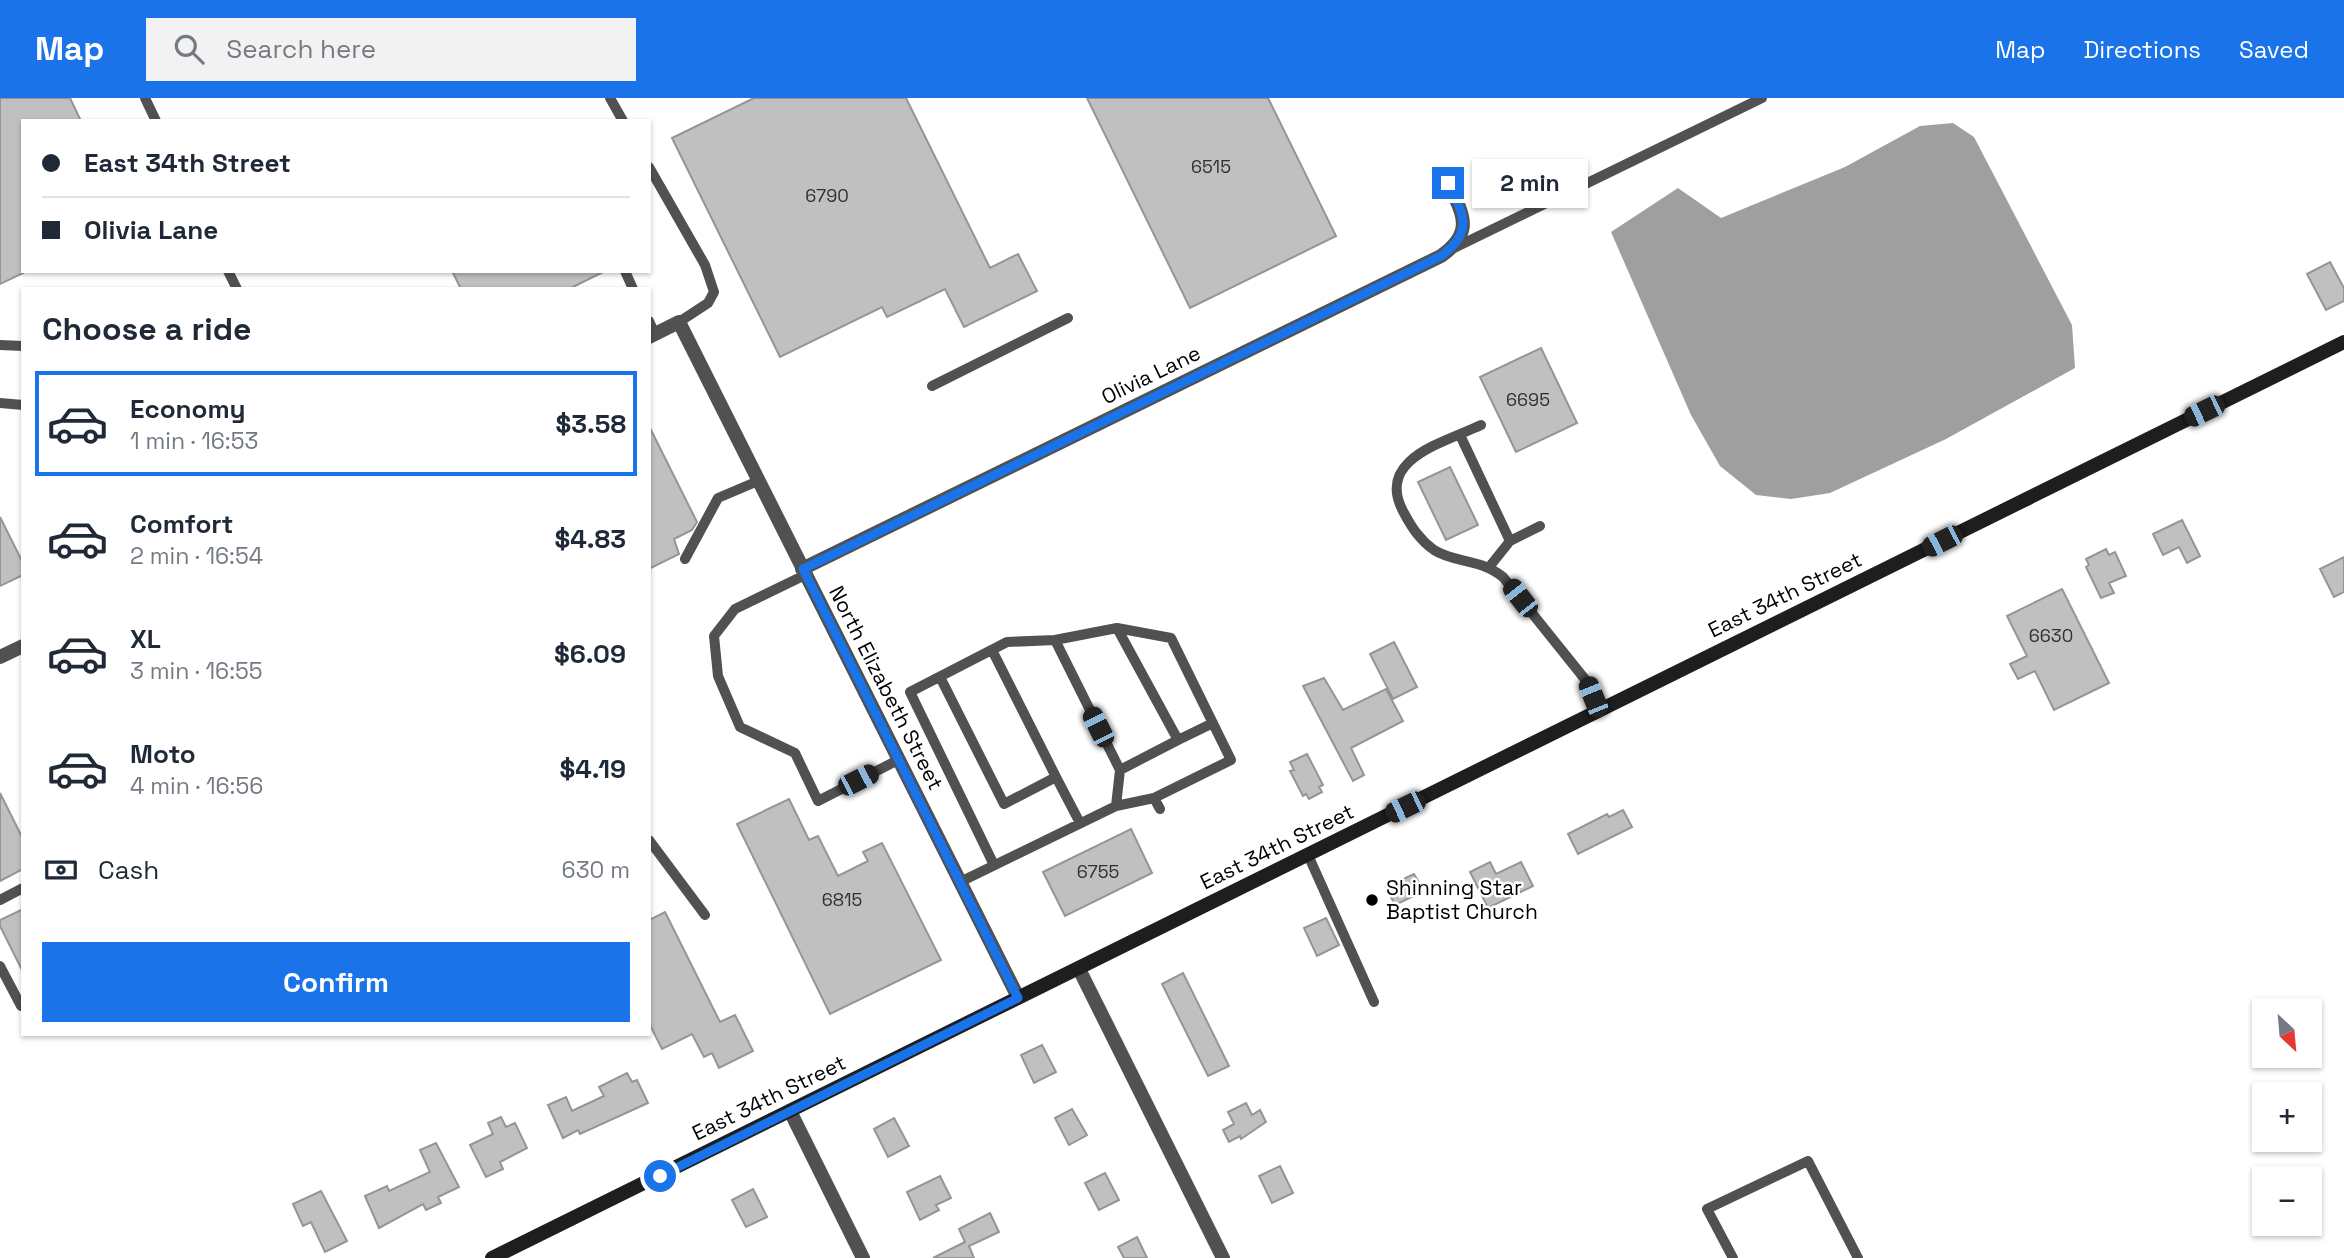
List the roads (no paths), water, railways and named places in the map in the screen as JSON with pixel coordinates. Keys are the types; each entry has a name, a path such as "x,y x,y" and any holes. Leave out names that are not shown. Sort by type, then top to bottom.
{"main road":[{"name":"East 34th Street","path":"492,1258 2344,342"}],"street":[{"path":"1448,183 1464,218 1463,231 1452,249"},
{"name":"Olivia Lane","path":"804,572 1452,249"},
{"path":"651,331 679,322"},
{"name":"North Elizabeth Street","path":"679,322 1018,998"},
{"path":"0,657 21,647"},
{"path":"1079,969 1223,1258"},
{"path":"790,1111 863,1258"}],"lane":[{"path":"145,98 155,119"},
{"path":"610,98 622,119"},
{"path":"1452,249 1762,98"},
{"path":"651,170 705,265 714,292 708,303 679,322"},
{"path":"932,386 1068,318"},
{"path":"0,345 21,346"},
{"path":"0,403 21,405"},
{"path":"1481,425 1405,464 1395,480 1396,499 1415,533 1436,551 1490,566 1503,577 1588,683 1599,711"},
{"path":"1460,435 1510,541"},
{"path":"685,559 718,498 758,481"},
{"path":"1490,566 1510,541 1540,526"},
{"path":"804,572 735,609 714,636 719,676 740,727 795,754 818,801 898,760"},
{"path":"1117,628 1178,740"},
{"path":"960,882 1116,806 1154,798 1231,760 1171,638 1117,628 1055,640 1007,642 910,692 994,865"},
{"path":"1055,640 1120,770 1116,806"},
{"path":"992,650 1080,823"},
{"path":"940,677 1004,804 1056,777"},
{"path":"1120,770 1213,723"},
{"path":"1154,798 1160,809"},
{"path":"651,843 705,915"},
{"path":"1308,855 1374,1002"},
{"path":"0,900 21,889"},
{"path":"0,966 21,1006"},
{"path":"1733,1258 1707,1209 1808,1161 1858,1258"}],"place":[{"name":"Shinning Star Baptist Church","path":"1372,900"}]}
